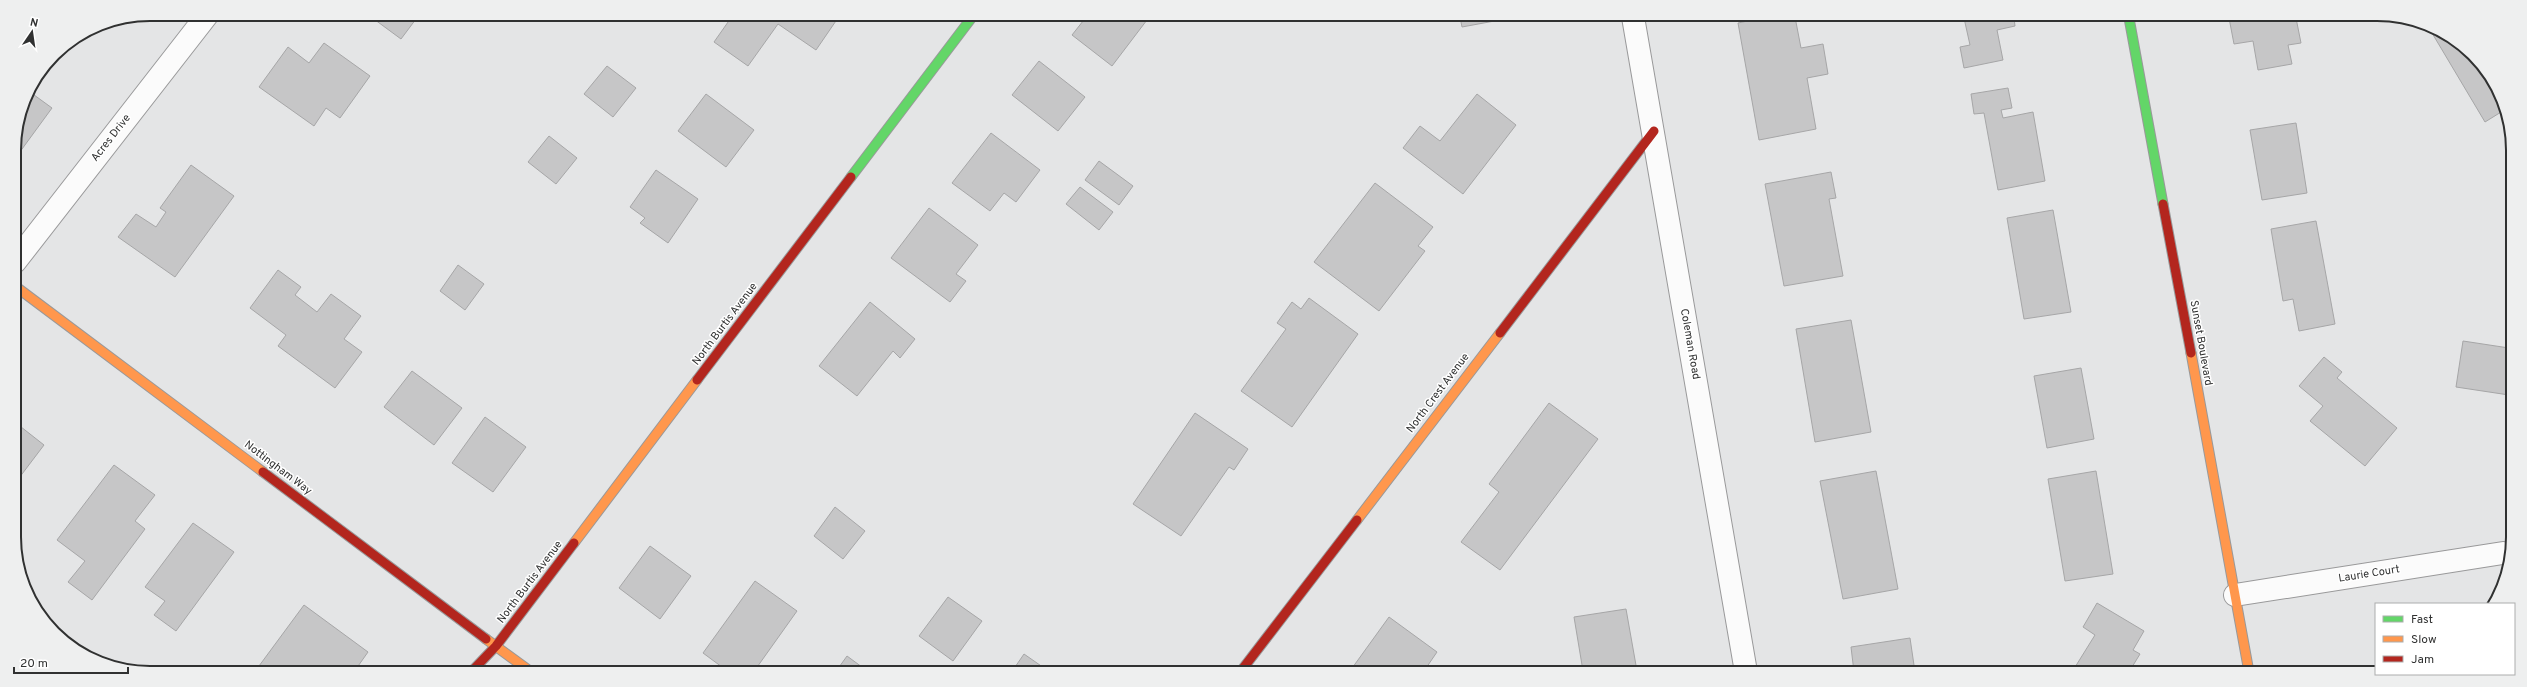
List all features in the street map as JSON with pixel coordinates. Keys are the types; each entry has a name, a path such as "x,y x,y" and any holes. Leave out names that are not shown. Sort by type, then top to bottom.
{"street":[{"name":"Acres Drive","path":"21,254 203,21"},
{"name":"North Burtis Avenue","path":"477,666 496,646 969,21"},
{"name":"Coleman Road","path":"1634,21 1654,131 1745,666"},
{"name":"Sunset Boulevard","path":"2130,21 2248,666"},
{"name":"North Crest Avenue","path":"1245,666 1654,131"},
{"name":"Nottingham Way","path":"21,290 523,666"},
{"name":"Laurie Court","path":"2235,595 2503,553"}],"building":[{"path":"377,21 414,21 401,39"},
{"path":"729,21 836,21 816,50 778,24 748,66 714,42"},
{"path":"1083,21 1146,21 1112,66 1072,35"},
{"path":"1461,21 1494,21 1462,27"},
{"path":"1748,21 1796,21 1801,48 1823,44 1828,74 1807,78 1816,129 1759,140 1738,23"},
{"path":"1965,21 2014,21 2015,26 1997,30 2003,60 1964,68 1960,47 1970,45"},
{"path":"2230,21 2297,21 2301,43 2288,45 2292,64 2258,70 2253,41 2234,44"},
{"path":"2433,34 2442,38 2468,59 2479,71 2489,86 2500,113 2485,122"},
{"path":"324,43 370,76 340,118 326,108 314,126 259,87 288,47 309,63"},
{"path":"1039,61 1085,97 1058,131 1012,95"},
{"path":"607,66 636,88 613,117 584,94"},
{"path":"2008,88 2012,108 2001,110 2003,118 2033,112 2045,181 1998,190 1984,113 1974,114 1971,94"},
{"path":"706,94 754,130 726,167 678,131"},
{"path":"1477,94 1516,125 1463,194 1403,148 1420,126 1440,141"},
{"path":"34,95 52,108 21,150 25,117"},
{"path":"2296,123 2307,193 2262,200 2250,130"},
{"path":"991,133 1040,170 1016,202 1004,193 990,211 952,183"},
{"path":"549,136 577,158 556,184 528,162"},
{"path":"1099,161 1133,186 1119,205 1085,180"},
{"path":"191,165 234,196 175,277 118,237 136,214 156,227 166,212 160,208"},
{"path":"656,170 698,199 668,243 640,223 645,218 630,207"},
{"path":"1831,172 1836,198 1829,199 1843,276 1784,286 1765,184"},
{"path":"1375,183 1433,227 1418,246 1425,251 1379,311 1314,262"},
{"path":"1080,187 1113,212 1099,230 1066,204"},
{"path":"929,208 978,245 956,274 966,281 950,302 891,258"},
{"path":"2053,210 2071,312 2024,319 2007,218"},
{"path":"2316,221 2335,324 2299,331 2293,299 2283,301 2271,229"},
{"path":"458,265 484,284 465,310 440,291"},
{"path":"278,270 301,287 295,295 317,312 331,294 361,316 344,339 362,352 335,388 278,346 286,335 250,308"},
{"path":"1309,298 1358,334 1292,427 1241,391 1286,329 1277,323 1292,302 1301,309"},
{"path":"870,302 915,339 900,358 893,351 857,396 819,366"},
{"path":"1851,320 1871,432 1815,442 1796,329"},
{"path":"2463,341 2506,348 2506,395 2456,387"},
{"path":"2324,357 2342,372 2337,378 2397,428 2365,466 2310,421 2323,406 2299,386"},
{"path":"2081,368 2094,439 2047,448 2034,376"},
{"path":"412,371 462,408 434,445 384,407"},
{"path":"1549,403 1598,439 1500,570 1461,542 1499,492 1489,484"},
{"path":"1195,413 1248,449 1234,470 1229,467 1181,536 1133,504"},
{"path":"485,417 526,447 493,492 452,463"},
{"path":"21,427 44,445 21,475"},
{"path":"114,465 155,495 135,521 145,529 92,600 68,582 85,561 57,540"},
{"path":"1876,471 1898,589 1843,599 1820,481"},
{"path":"2096,471 2113,574 2065,581 2048,479"},
{"path":"835,507 865,531 843,559 814,536"},
{"path":"193,523 234,552 176,631 154,615 165,601 145,587"},
{"path":"650,546 691,576 660,619 619,588"},
{"path":"755,581 797,611 758,666 721,666 703,653"},
{"path":"948,597 982,621 953,661 919,636"},
{"path":"2097,603 2144,631 2133,650 2140,654 2133,666 2076,666 2095,635 2083,627"},
{"path":"304,605 368,652 358,666 259,666"},
{"path":"1626,609 1636,666 1582,666 1574,617"},
{"path":"1389,617 1437,652 1427,666 1354,666"},
{"path":"1910,638 1914,666 1853,666 1851,647"},
{"path":"1024,654 1041,666 1016,666"},
{"path":"847,656 861,666 840,666"}],"traffic: fast":[{"path":"851,177 969,21"},
{"path":"2130,21 2163,204"}],"traffic: slow":[{"path":"21,290 263,472"},
{"path":"1357,520 1500,333"},
{"path":"2191,353 2248,666"},
{"path":"574,543 697,380"},
{"path":"486,639 523,666"}],"traffic: jam":[{"path":"1500,333 1654,131"},
{"path":"697,380 851,177"},
{"path":"2163,204 2191,353"},
{"path":"263,472 486,639"},
{"path":"1245,666 1357,520"},
{"path":"477,666 496,646 574,543"}]}
